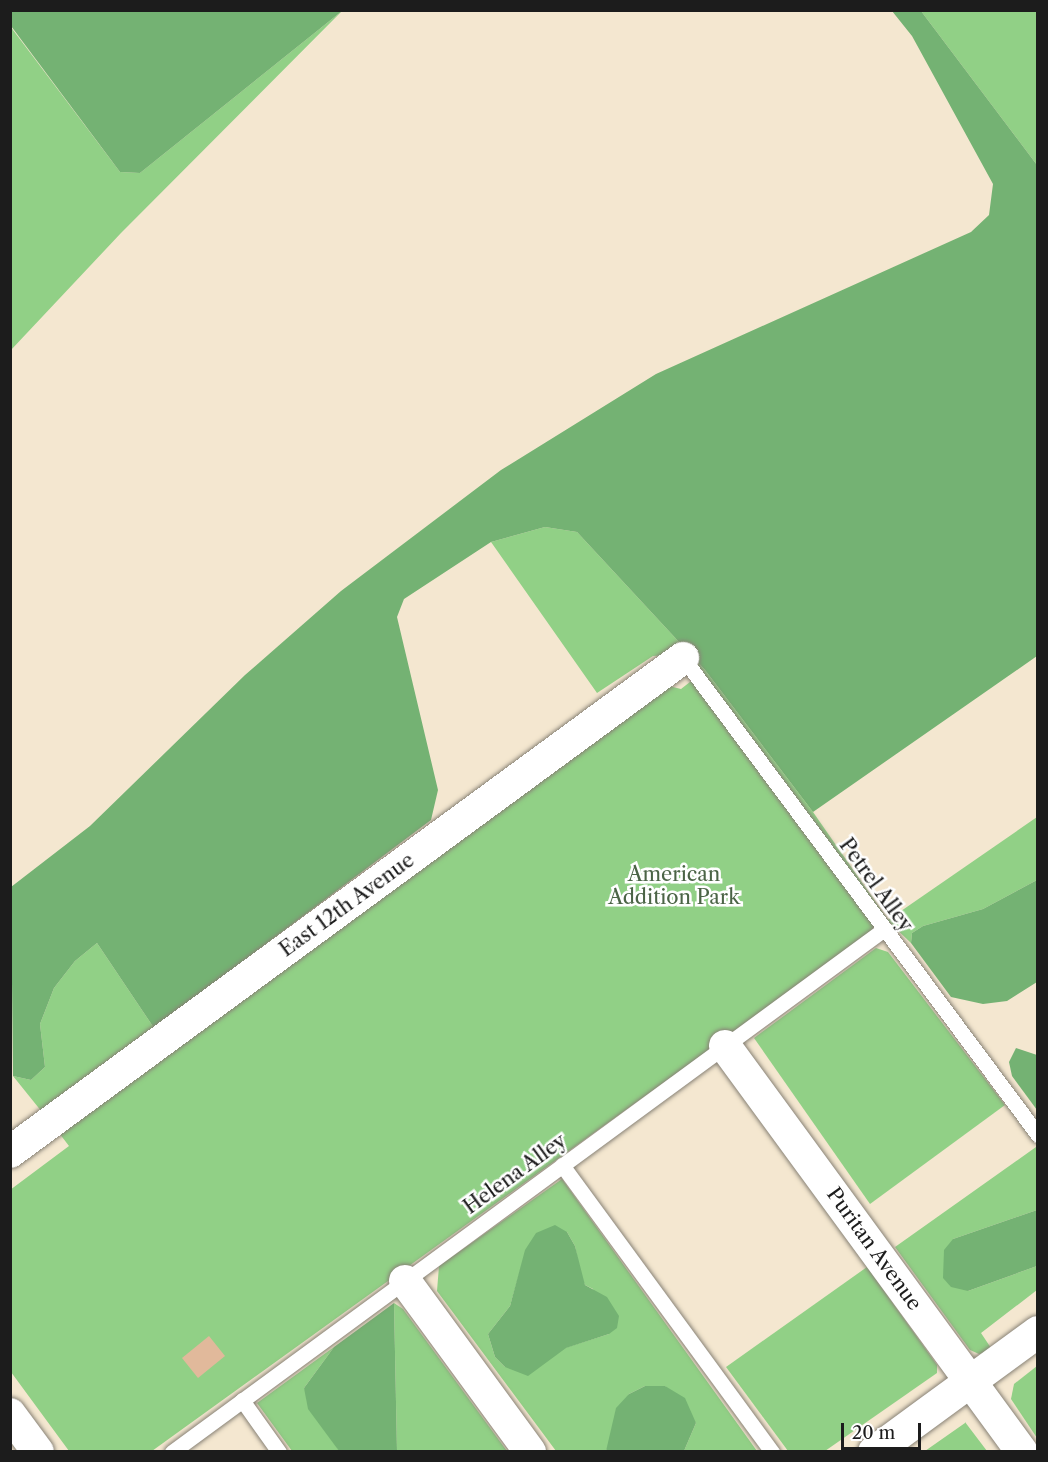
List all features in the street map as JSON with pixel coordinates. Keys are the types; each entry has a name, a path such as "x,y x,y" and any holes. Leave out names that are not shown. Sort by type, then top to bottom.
{"street":[{"name":"East 12th Avenue","path":"10,1152 683,658"},
{"name":"Puritan Avenue","path":"725,1046 1022,1452"},
{"path":"405,1281 530,1452"},
{"path":"874,1452 1038,1332"},
{"path":"10,1414 38,1452"}],"lane":[{"name":"Petrel Alley","path":"683,658 883,930 1038,1135"},
{"name":"Helena Alley","path":"172,1452 883,930"},
{"path":"562,1165 772,1452"},
{"path":"242,1400 279,1452"}],"green space":[{"path":"11,10 342,11 140,173 120,172 11,26"},
{"path":"342,11 121,233 11,350 10,26 120,172 140,173"},
{"path":"892,11 921,11 1037,165 1037,656 813,812 705,670 577,532 545,527 491,542 404,599 397,617 438,790 431,820 154,1028 97,943 75,961 54,988 40,1024 45,1067 31,1080 13,1076 11,887 90,826 245,675 341,591 501,470 656,374 971,232 989,215 993,184 912,36"},
{"path":"921,11 1037,11 1037,165"},
{"name":"American Addition Park","path":"545,527 577,532 705,670 813,812 888,920 1037,817 1037,880 983,909 923,926 912,933 911,943 888,921 152,1451 69,1451 11,1372 10,1190 69,1146 56,1129 669,686 681,689 704,671 670,655 653,656 597,693 491,542"},
{"path":"1037,880 1037,982 1007,1001 983,1004 951,997 911,943 912,933 923,926 983,909"},
{"path":"97,943 154,1028 42,1112 13,1076 31,1080 45,1067 40,1024 54,988 75,961"},
{"path":"876,948 888,952 1005,1105 870,1204 754,1038"},
{"path":"1016,1048 1037,1055 1037,1110 1012,1076 1009,1062"},
{"path":"1036,1147 1037,1210 953,1239 968,1291 1037,1266 1037,1290 981,1333 993,1351 979,1354 970,1350 895,1247"},
{"path":"562,1179 757,1451 684,1451 696,1423 665,1386 645,1386 629,1394 606,1451 556,1451 437,1291 439,1266","holes":["567,1232 575,1246 581,1276 585,1285 593,1289 609,1334 505,1367 495,1357 488,1334 510,1306 526,1250"]},
{"path":"1037,1210 1037,1266 968,1291 951,1287 943,1278 944,1250 953,1239"},
{"path":"555,1225 567,1232 575,1246 585,1285 607,1297 619,1316 617,1328 609,1334 566,1348 528,1376 505,1367 495,1357 488,1334 510,1306 525,1250 536,1233"},
{"path":"867,1267 937,1365 937,1373 825,1451 788,1451 726,1367"},
{"path":"394,1303 403,1309 507,1451 397,1451"},
{"path":"394,1303 397,1451 339,1451 308,1409 304,1388 334,1347"},
{"path":"334,1347 304,1388 339,1451 292,1451 257,1403"},
{"path":"1037,1366 1037,1438 1011,1399 1014,1384"},
{"path":"645,1386 665,1386 685,1398 696,1423 684,1451 606,1451 616,1408 629,1394"},
{"path":"965,1423 987,1451 925,1451"}],"building":[{"path":"209,1336 225,1356 198,1378 182,1358"}]}
